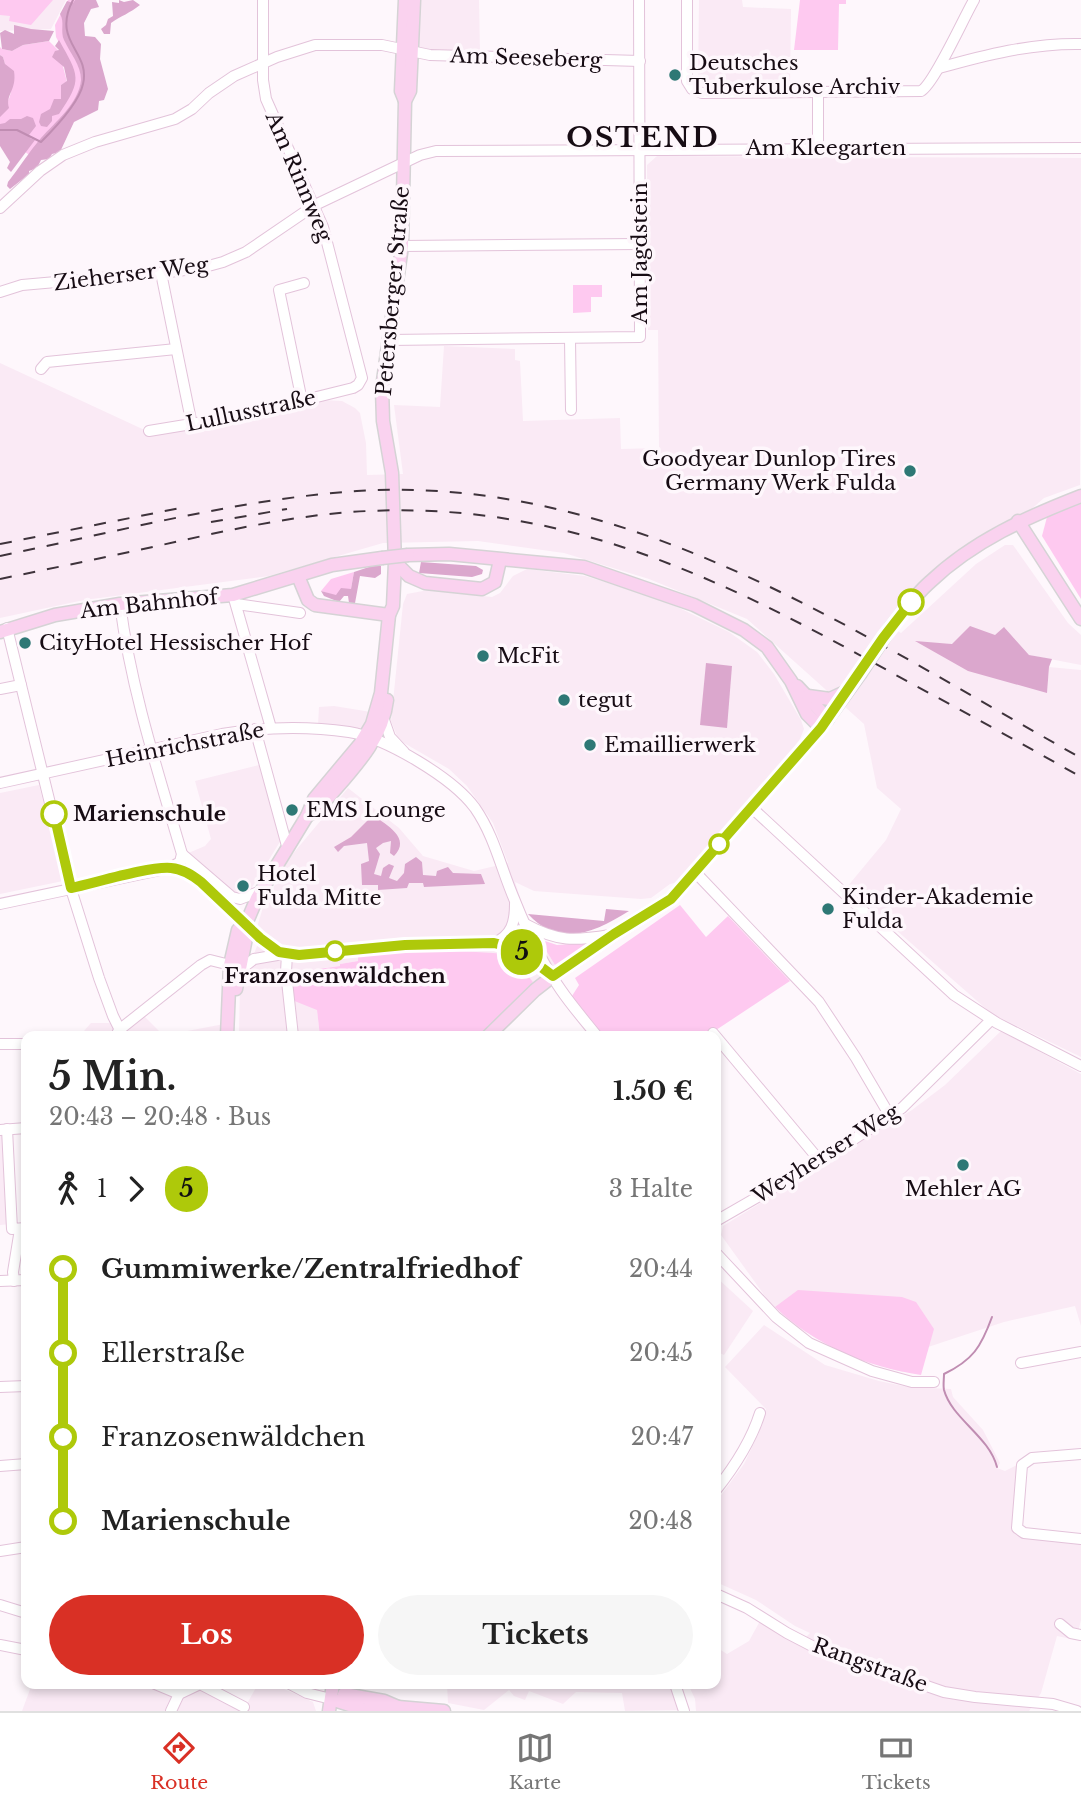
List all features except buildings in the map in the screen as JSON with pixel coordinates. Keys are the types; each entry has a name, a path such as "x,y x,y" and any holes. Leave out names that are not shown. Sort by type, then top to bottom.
{"main road":[{"name":"Petersberger Straße","path":"405,0 408,50"},
{"name":"Petersberger Straße","path":"369,739 380,702 392,606 388,560 392,473 382,406 382,388 402,246 405,101 401,91 414,0"},
{"path":"493,1031 553,976 671,899 825,723 891,628 932,579 1018,521 1081,496"},
{"path":"1018,521 1081,619"},
{"name":"Am Bahnhof","path":"4,630 55,615 120,604 234,600 332,565 388,560 408,555 449,554 584,567 694,605 754,636 771,652 791,681"},
{"path":"388,560 409,576 425,583 486,588 495,582 500,560"},
{"path":"299,576 307,597 315,605 392,606 404,590 425,583"},
{"name":"Petersberger Straße","path":"234,968 247,933 246,924 287,846 307,816 318,810 384,720 394,648 396,616 392,606"},
{"path":"791,681 808,696 825,723"},
{"path":"791,681 807,714 825,723"},
{"path":"808,696 830,699 848,690"},
{"path":"228,1031 234,968"},
{"path":"234,968 234,1031"},
{"path":"339,1701 384,1701 398,1707"},
{"path":"339,1701 376,1710 398,1707 444,1711"}],"street":[{"name":"Am Rinnweg","path":"263,0 262,63 266,99 323,227 363,374 361,382 353,388"},
{"name":"Am Jagdstein","path":"570,339 640,337 639,0"},
{"path":"687,0 687,75 692,89 702,93 921,91 928,87 974,0"},
{"path":"939,68 1001,52 1037,46 1081,44"},
{"name":"Am Seeseberg","path":"0,208 40,171 63,155 95,142 175,120 221,84 262,63 315,46 382,45 430,55 640,61"},
{"path":"818,93 818,149"},
{"name":"Am Kleegarten","path":"404,162 424,153 446,151 1081,148"},
{"name":"Zieherser Weg","path":"0,291 22,285 201,268 223,262 246,252 315,205 404,162"},
{"path":"402,246 640,244"},
{"path":"161,273 192,425"},
{"path":"302,401 279,290 304,283"},
{"path":"389,340 570,339 571,410"},
{"path":"41,369 47,362 176,349"},
{"name":"Lullusstraße","path":"149,431 192,425 353,388"},
{"path":"234,600 271,728"},
{"name":"Am Bahnhof","path":"234,600 300,612"},
{"path":"0,904 170,868 180,862 181,855 128,656 120,604"},
{"path":"4,630 44,773 71,888 118,1031"},
{"path":"0,689 21,685"},
{"name":"Heinrichstraße","path":"384,720 390,737 409,757"},
{"path":"255,729 287,846"},
{"name":"Heinrichstraße","path":"0,783 255,729 349,732 369,739 409,757 446,780 475,808 495,845 525,924 561,990 593,1031"},
{"path":"751,807 939,981 972,1008 1032,1043 1081,1066"},
{"path":"181,855 232,897 240,899 262,891"},
{"path":"170,868 196,878 260,938 279,952 299,955 405,945 494,943 517,949 553,976"},
{"path":"695,872 819,1002 890,1116"},
{"path":"494,943 512,928 515,901"},
{"path":"525,924 548,936 563,940 614,934"},
{"path":"123,1031 210,960 234,968 254,959 288,954"},
{"path":"288,954 286,972 292,1031"},
{"name":"Weyherser Weg","path":"721,1218 820,1161 890,1116 918,1094 991,1020"},
{"path":"721,1043 820,1161"},
{"path":"0,1044 21,1044"},
{"path":"4,1130 17,1226 14,1281"},
{"path":"0,1229 17,1226"},
{"path":"721,1258 776,1318 809,1343 872,1371 912,1382 934,1382"},
{"path":"0,1281 21,1280"},
{"path":"1021,1363 1081,1352"},
{"path":"0,1388 21,1386"},
{"path":"721,1484 747,1445 760,1413"},
{"path":"1081,1454 1032,1458 1022,1465 1017,1528 1024,1534 1081,1539"},
{"path":"0,1466 21,1464"},
{"path":"0,1551 21,1548"},
{"name":"Rangstraße","path":"721,1596 747,1608 814,1647 944,1692 1035,1701 1077,1711"},
{"path":"0,1605 21,1611"},
{"path":"1060,1624 1071,1633 1081,1635"},
{"path":"0,1645 21,1649"},
{"path":"167,1689 179,1694"},
{"path":"171,1711 179,1694 190,1689"},
{"path":"210,1689 244,1707"},
{"path":"299,1689 339,1701"},
{"path":"677,1689 684,1711"}],"shaded area":[{"path":"0,0 66,0 51,29 0,31"},
{"path":"0,0 53,0 31,25 9,21 10,16 0,15"},
{"path":"68,0 85,0 78,13 94,84 35,159 8,140 0,139 0,112 9,98 11,86 3,57 0,55 0,47 12,51 23,45 49,41 59,51 67,82 61,85 61,100 40,120 65,99 71,77 66,56 56,37 55,25"},
{"path":"75,0 96,0 99,7 91,9 84,23 85,36 95,37 101,44 100,59 108,89 104,100 99,101 98,110 74,122 60,152 52,154 49,159 41,160 37,168 29,171 29,174 10,189 8,182 76,97 81,80 79,69 64,40 60,14 67,1 73,3"},
{"path":"119,0 133,0 140,5 111,23 110,34 104,34 101,29 113,16 112,2 119,3"},
{"path":"420,0 479,0 480,53 417,48"},
{"path":"699,0 742,0 743,7 791,9 790,85 698,85"},
{"path":"800,0 846,0 846,4 839,4 838,50 794,50"},
{"path":"14,25 54,31 49,41 23,45 12,51 2,49 0,33 5,30 14,34"},
{"path":"59,40 74,70 75,85 59,114 52,116 47,127 41,126 41,114 50,109 54,99 61,99 61,85 67,81 64,67 52,57 55,51 59,50 55,46"},
{"path":"0,55 5,64 14,71 14,78 9,108 0,117"},
{"path":"27,116 33,118 36,126 29,135 35,140 11,172 7,168 10,162 0,146 0,124"},
{"path":"657,156 1081,158 1080,485 1044,498 1018,521 948,566 890,626 901,633 976,564 1005,545 1013,545 1068,623 1081,635 1081,665 1029,655 1005,628 995,635 952,644 916,642 1047,692 1049,667 1081,670 1081,1057 992,1014 847,887 886,840 901,809 877,788 864,724 747,619 649,579 564,553 478,541 383,543 269,576 84,600 0,618 0,363 151,433 210,427 323,400 342,401 360,413 366,443 367,475 403,474 394,405 440,407 444,346 515,349 515,360 520,361 523,421 620,418 621,449 659,448 658,330 648,330 647,165"},
{"path":"573,285 602,285 602,297 591,297 591,312 573,313"},
{"path":"1081,501 1081,599 1042,536 1047,517"},
{"path":"421,562 476,566 483,570 482,574 472,577 419,573"},
{"path":"381,566 381,574 375,578 360,576 355,603 349,603 348,596 344,596 339,602 324,596 321,591 336,595 341,588 351,589 354,572"},
{"path":"527,569 585,576 667,602 729,632 757,652 774,674 801,720 804,729 800,739 777,770 679,882 670,884 651,898 534,891 515,882 527,919 555,965 533,982 504,953 397,952 365,955 358,961 340,966 298,971 317,1009 319,1031 239,1031 240,987 261,936 257,927 264,904 291,856 348,788 399,828 423,856 474,871 508,863 493,823 467,786 449,769 404,743 397,736 391,721 403,604 407,594 428,590 492,597 500,593 513,576"},
{"path":"354,572 351,589 336,596 321,591 331,579"},
{"path":"970,626 995,635 1004,627 1029,655 1052,659 1047,693 968,671 915,641 952,644"},
{"path":"706,663 732,666 727,728 700,725"},
{"path":"334,706 371,712 364,729 318,725 319,707"},
{"path":"259,765 281,840 248,894 235,895 186,854 205,846 211,839 195,781"},
{"name":"Marienschule","path":"39,785 63,881 0,894 0,793"},
{"path":"373,815 395,832 400,843 394,856 390,853 391,841 376,848 380,854 374,874 381,876 383,868 389,864 394,866 389,878 397,881 404,873 405,864 416,857 422,862 423,875 436,876 437,871 448,867 453,873 481,874 485,884 424,887 423,883 409,883 407,888 378,890 378,885 362,885 361,864 369,861 367,843 344,846 338,852 334,847 351,837"},
{"path":"680,905 706,937 728,916 790,981 715,1031 600,1031 572,996 579,985 575,978"},
{"path":"606,909 629,911 578,934 552,931 528,914 604,921"},
{"path":"539,939 557,945 586,945 555,965"},
{"path":"442,950 510,954 534,973 529,977 533,982 485,1031 319,1031 317,1010 292,1000 289,973 340,966 358,961 358,957"},
{"path":"143,1015 159,1031 84,1031 91,1023 134,1023"},
{"path":"224,1024 223,1031 187,1031"},
{"path":"1001,1031 1081,1074 1081,1326 1075,1306 1004,1322 925,1348 903,1372 862,1360 796,1327 770,1303 721,1235 723,1226 912,1110 945,1085"},
{"path":"0,1132 5,1132 11,1224 0,1225"},
{"path":"721,1282 753,1311 724,1355 721,1354"},
{"path":"798,1290 902,1297 916,1302 934,1329 921,1375 861,1360 807,1333 775,1307"},
{"path":"764,1325 825,1365 908,1387 951,1389 953,1397 983,1430 1000,1463 997,1468 1005,1471 1019,1464 1014,1534 1081,1542 1081,1620 1076,1640 1057,1636 1041,1693 1029,1711 696,1711 690,1689 721,1689 721,1650 727,1654 749,1641 760,1621 799,1644 810,1633 756,1600 721,1584 721,1495 744,1464 758,1435 766,1409 725,1367"},
{"path":"30,1689 161,1689 181,1697 204,1689 244,1709 255,1689 284,1689 313,1702 316,1711 22,1711"},
{"path":"447,1689 674,1689 680,1710 625,1711 622,1693 576,1692 563,1704 529,1691 525,1700 514,1696 509,1690 484,1710 448,1703"}],"waterway":[{"path":"0,130 17,130 41,142 77,99 84,73 66,26 67,14 73,0"},
{"path":"992,1317 975,1352 944,1374 944,1390 955,1410 993,1456 997,1467"}],"railway":[{"path":"0,556 223,509 357,491 456,492 552,508 645,535 736,571 911,661 1081,758"},
{"path":"0,544 185,507"},
{"path":"211,522 287,509"},
{"path":"0,579 247,527 319,515 368,511 441,512 511,519 578,534 643,554 706,579 831,640 1081,777"}],"bus line":[{"name":"5","path":"54,814 71,888 158,869 177,869 201,882 267,945 279,952 299,955 366,947 494,943 517,949 553,976 671,899 821,728 911,602"}],"place":[{"name":"Deutsches Tuberkulose Archiv","path":"675,75"},
{"name":"Goodyear Dunlop Tires Germany Werk Fulda","path":"910,471"},
{"name":"CityHotel Hessischer Hof","path":"25,643"},
{"name":"McFit","path":"483,656"},
{"name":"tegut","path":"564,700"},
{"name":"Emaillierwerk","path":"590,745"},
{"name":"EMS Lounge","path":"292,810"},
{"name":"Marienschule","path":"54,814"},
{"name":"Hotel Fulda Mitte","path":"243,886"},
{"name":"Kinder-Akademie Fulda","path":"828,909"},
{"name":"Franzosenwäldchen","path":"335,951"},
{"name":"Mehler AG","path":"963,1165"}],"district":[{"name":"OSTEND","path":"643,137"}]}
